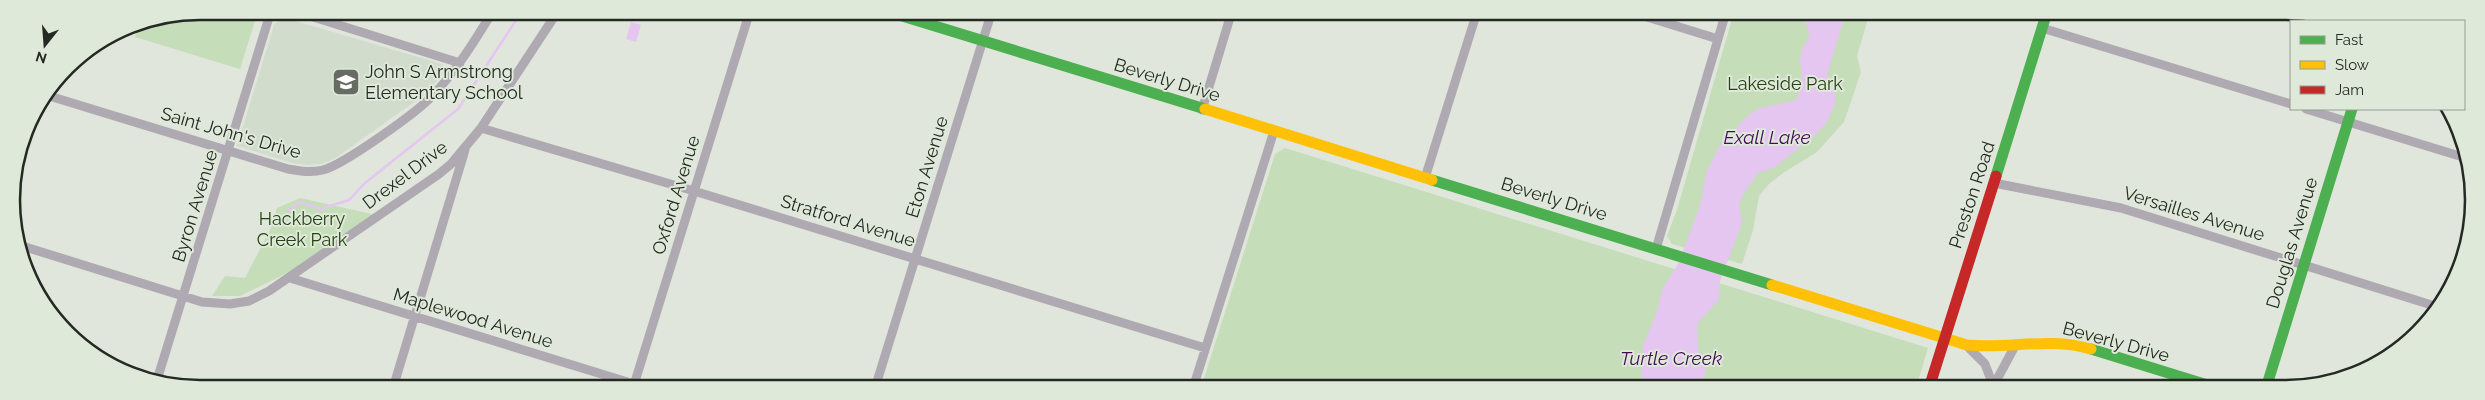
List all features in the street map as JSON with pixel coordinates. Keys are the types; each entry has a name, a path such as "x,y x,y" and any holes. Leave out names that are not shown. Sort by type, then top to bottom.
{"street":[{"name":"Byron Avenue","path":"158,375 268,20"},
{"path":"323,20 460,63"},
{"name":"Saint John's Drive","path":"52,97 288,169 306,172 333,166 417,110 433,96 460,63 487,20"},
{"name":"Drexel Drive","path":"26,247 216,305 249,301 290,278 439,174 466,148 481,128 552,20"},
{"name":"Oxford Avenue","path":"636,380 747,20"},
{"name":"Beverly Drive","path":"915,20 1967,345 1989,347 2044,342 2086,348 2191,380"},
{"name":"Eton Avenue","path":"878,380 989,20"},
{"path":"1202,110 1230,20"},
{"path":"1426,178 1475,20"},
{"path":"1657,20 1718,39"},
{"path":"1656,249 1724,20"},
{"name":"Preston Road","path":"1931,380 2044,20"},
{"path":"2042,28 2290,104"},
{"path":"2309,110 2460,156"},
{"name":"Douglas Avenue","path":"2268,380 2352,110"},
{"name":"Stratford Avenue","path":"481,128 916,258 1205,348"},
{"path":"1195,380 1274,131"},
{"path":"396,380 466,148"},
{"name":"Versailles Avenue","path":"1994,183 2121,208 2432,304"},
{"name":"Maplewood Avenue","path":"290,278 615,380"},
{"path":"1998,380 2016,344"},
{"path":"1967,345 1985,364 1991,380"}],"shaded area":[{"name":"John S Armstrong Elementary School","path":"279,20 292,20 442,64 445,71 427,93 334,159 321,164 292,163 237,146 274,25"}],"green space":[{"path":"188,20 255,20 240,69 135,37 136,32 165,23"},
{"name":"Lakeside Park","path":"1732,20 1868,20 1857,56 1861,72 1844,122 1817,152 1783,173 1769,184 1759,196 1753,230 1742,264 1672,244 1667,236 1677,210"},
{"path":"1285,148 1928,348 1918,380 1204,380 1275,154"},
{"name":"Hackberry Creek Park","path":"300,198 376,215 291,271 240,296 212,296 225,276 245,278 271,228 277,208"}],"water":[{"name":"Exall Lake","path":"1805,20 1844,20 1827,75 1833,85 1836,101 1827,122 1816,134 1775,167 1758,173 1744,193 1739,204 1742,223 1720,281 1719,299 1697,324 1698,350 1707,366 1703,380 1641,380 1642,348 1657,312 1662,290 1678,264 1696,217 1702,198 1706,173 1724,137 1749,115 1758,109 1797,99 1802,74 1800,61 1802,49 1810,36"},
{"path":"631,22 641,25 636,42 626,39"}],"waterway":[{"path":"289,210 300,202 320,209 349,200 365,183 458,109 516,20"}],"traffic: fast":[{"path":"915,20 1205,109"},
{"path":"1996,176 2045,20"},
{"path":"2268,380 2352,110"},
{"path":"1432,180 1772,285"},
{"path":"2091,349 2191,380"}],"traffic: slow":[{"path":"1205,109 1432,180"},
{"path":"1772,285 1967,345 2060,344 2091,349"}],"traffic: jam":[{"path":"1932,380 1996,176"}],"place":[{"name":"John S Armstrong Elementary School","path":"346,82"}],"water label":[{"name":"Turtle Creek","path":"1671,358"}]}
